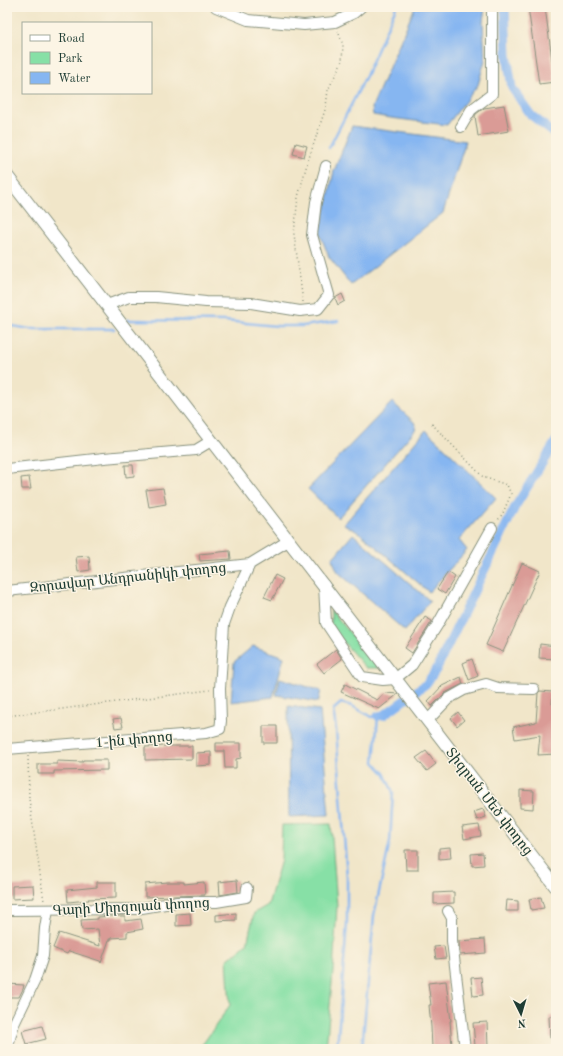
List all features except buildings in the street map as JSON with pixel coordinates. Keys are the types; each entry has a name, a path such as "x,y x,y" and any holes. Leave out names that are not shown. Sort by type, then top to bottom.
{"main road":[{"name":"Տիգրան Մեծ փողոց","path":"7,176 556,887"}],"street":[{"path":"216,7 248,20 304,25 335,22 354,13 361,7"},
{"path":"461,127 471,110 492,94 492,7"},
{"path":"107,305 129,297 149,297 206,302 251,303 300,311 318,309 329,295 312,235 316,202 326,166"},
{"path":"7,469 104,458 196,450 212,441"},
{"path":"324,586 326,623 362,677 398,683 412,665 438,624 492,528"},
{"path":"220,688 224,624 230,607 250,564 288,541"},
{"name":"Զորավար Անդրանիկի փողոց","path":"7,591 250,564"},
{"path":"425,717 448,699 464,690 486,684 498,688 534,689"},
{"name":"1-ին փողոց","path":"7,749 206,733 220,730 220,688"},
{"name":"Գարի Միրզոյան փողոց","path":"7,910 136,908 177,902 216,902 246,896 247,888"},
{"path":"8,1049 14,1024 35,980 43,956 48,910"},
{"path":"448,911 452,918 452,941 465,1049"}],"path":[{"path":"304,310 294,234 298,197 307,164 326,107 328,90 342,61 344,45 335,22"},
{"path":"432,424 483,477 507,484 511,494 503,513 492,528"},
{"path":"7,716 220,688"},
{"path":"27,748 29,799 44,903 48,910"}],"green space":[{"path":"331,610 379,668 366,668 331,628"},
{"path":"331,824 337,906 326,1049 198,1049 230,1005 227,960 247,944 254,913 268,905 281,860 282,825"}],"water":[{"path":"415,7 485,7 483,22 485,60 478,85 447,125 373,115 372,107"},
{"path":"352,126 466,141 443,213 351,285 329,257 320,234 334,171"},
{"path":"392,402 416,424 415,430 338,518 308,489"},
{"path":"426,430 496,498 459,540 467,550 429,592 361,534 344,524"},
{"path":"353,534 430,601 405,631 338,572 332,559"},
{"path":"253,646 284,657 273,697 231,702 234,662"},
{"path":"280,678 321,691 318,702 276,695"},
{"path":"288,706 320,710 329,815 289,817"}],"waterway":[{"path":"329,148 366,76 396,7"},
{"path":"505,7 507,54 512,88 531,115 556,135"},
{"path":"127,320 225,321 277,326 303,326 338,321"},
{"path":"7,325 30,329 114,329"},
{"path":"378,716 384,715 426,684 436,670 515,507 556,441"},
{"path":"337,1049 347,924 347,877 336,729 333,710 341,703 352,706 372,717 378,716 374,762 384,773 393,792 390,842 374,915 362,1049"}]}
